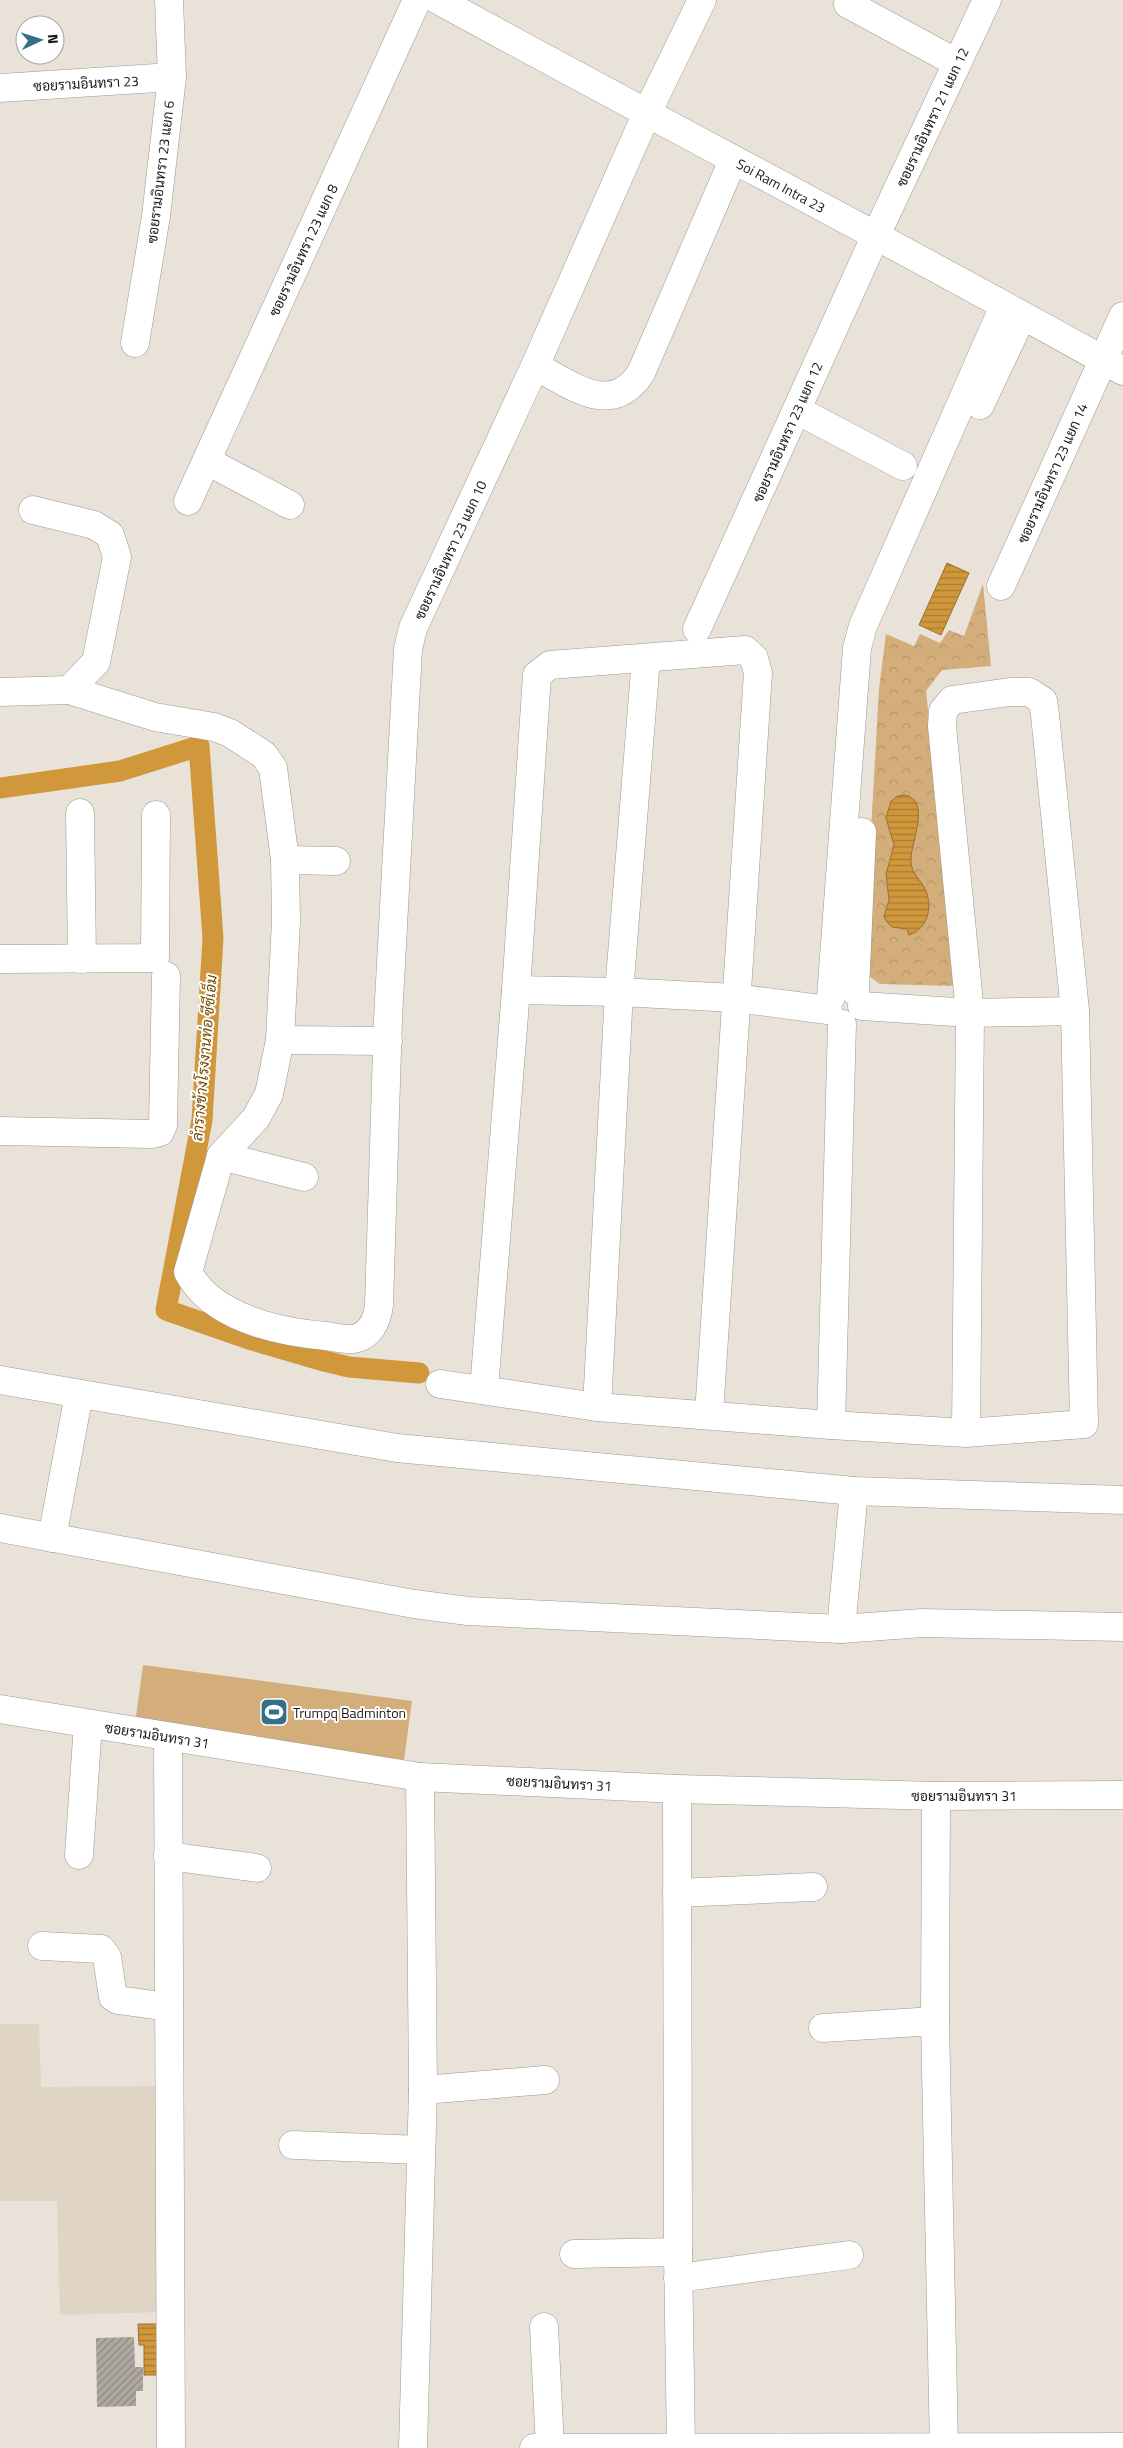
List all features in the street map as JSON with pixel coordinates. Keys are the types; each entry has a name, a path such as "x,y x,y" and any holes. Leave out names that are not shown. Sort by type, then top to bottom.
{"street":[{"name":"ซอยรามอินทรา 23 แยก 6","path":"134,343 156,216 172,77 169,0"},
{"name":"ซอยรามอินทรา 23 แยก 8","path":"188,501 417,0"},
{"name":"Soi Ram Intra 23","path":"438,0 646,115 876,235 1113,366"},
{"name":"ซอยรามอินทรา 23 แยก 10","path":"221,1156 188,1272 195,1285 208,1297 238,1316 300,1334 354,1339 369,1331 377,1319 379,1305 388,1030 408,649 413,628 535,366 646,115 702,0"},
{"name":"ซอยรามอินทรา 21 แยก 12","path":"876,235 987,0"},
{"path":"848,4 957,63"},
{"name":"ซอยรามอินทรา 23","path":"0,88 172,77"},
{"path":"535,366 577,388 600,397 631,388 641,373 733,160"},
{"name":"ซอยรามอินทรา 23 แยก 12","path":"697,629 876,235"},
{"path":"831,1425 844,1006 859,640 863,626 1013,311"},
{"name":"ซอยรามอินทรา 23 แยก 14","path":"1001,586 1113,366 1123,316"},
{"path":"797,410 904,466"},
{"path":"207,461 290,505"},
{"path":"33,510 94,525 110,534 117,557 96,662 69,690"},
{"path":"484,1389 516,990 538,676 550,665 744,650 754,658 758,673 735,998 709,1414"},
{"path":"597,1407 619,992 646,658"},
{"path":"0,692 69,690 155,717 214,727 230,733 264,754 273,768 286,860 286,921 280,1040 269,1094 256,1118 221,1156 304,1176"},
{"path":"440,1384 597,1407 709,1414 831,1425 966,1432 1084,1424 1075,1011 1043,701 1029,692 1010,692 952,700 943,711 943,736 970,1013 966,1432"},
{"path":"80,813 82,959"},
{"path":"0,959 155,958 156,815"},
{"path":"286,860 336,861"},
{"path":"0,1131 152,1134 160,1132 163,1124 166,976"},
{"path":"516,990 619,992 970,1013 1075,1011"},
{"path":"280,1040 388,1030"},
{"path":"0,1380 397,1448 854,1491 1123,1500"},
{"path":"52,1538 79,1394"},
{"path":"841,1630 854,1491"},
{"path":"0,1528 414,1604 468,1611 841,1630 922,1622 1123,1626"},
{"name":"ซอยรามอินทรา 31","path":"0,1709 420,1777 677,1789 936,1796 1123,1796"},
{"path":"79,1855 88,1724"},
{"path":"168,1737 171,2448"},
{"path":"413,2448 423,2090 420,1777"},
{"path":"677,1789 678,2278 681,2448"},
{"path":"936,1796 935,2021 944,2448"},
{"path":"168,1856 257,1868"},
{"path":"677,1893 813,1887"},
{"path":"42,1946 101,1949 107,1957 113,1997 118,2000 169,2007"},
{"path":"823,2028 935,2021"},
{"path":"423,2090 545,2080"},
{"path":"293,2146 420,2150"},
{"path":"574,2254 678,2252"},
{"path":"678,2278 850,2255"},
{"path":"544,2327 550,2448"},
{"path":"534,2448 1123,2447"}],"shaded area":[{"path":"947,563 969,573 941,635 919,625"},
{"path":"905,795 913,799 917,805 918,824 911,866 926,891 929,905 927,918 924,923 909,935 907,929 892,927 884,916 889,900 886,874 894,845 886,818 891,801 898,796"},
{"path":"0,2024 39,2024 41,2087 157,2086 162,2312 60,2315 57,2201 0,2201"},
{"path":"138,2324 157,2324 158,2375 144,2375 144,2345 139,2345"}],"green space":[{"path":"983,584 991,666 942,670 926,691 956,986 880,984 863,972 879,689 886,634 914,646 920,634 940,643 949,630 964,636"},
{"name":"Trumpq Badminton","path":"143,1665 412,1701 404,1760 135,1724"}],"building":[{"path":"134,2337 135,2367 143,2367 143,2391 136,2391 136,2406 97,2407 96,2338"}],"waterway":[{"name":"ลำรางข้างโรงงานท่อ ซีซีเอ็ม","path":"0,788 120,771 199,746 213,938 202,1120 166,1310 252,1340 320,1360 349,1367 419,1373"}],"place":[{"name":"Trumpq Badminton","path":"274,1712"}]}
